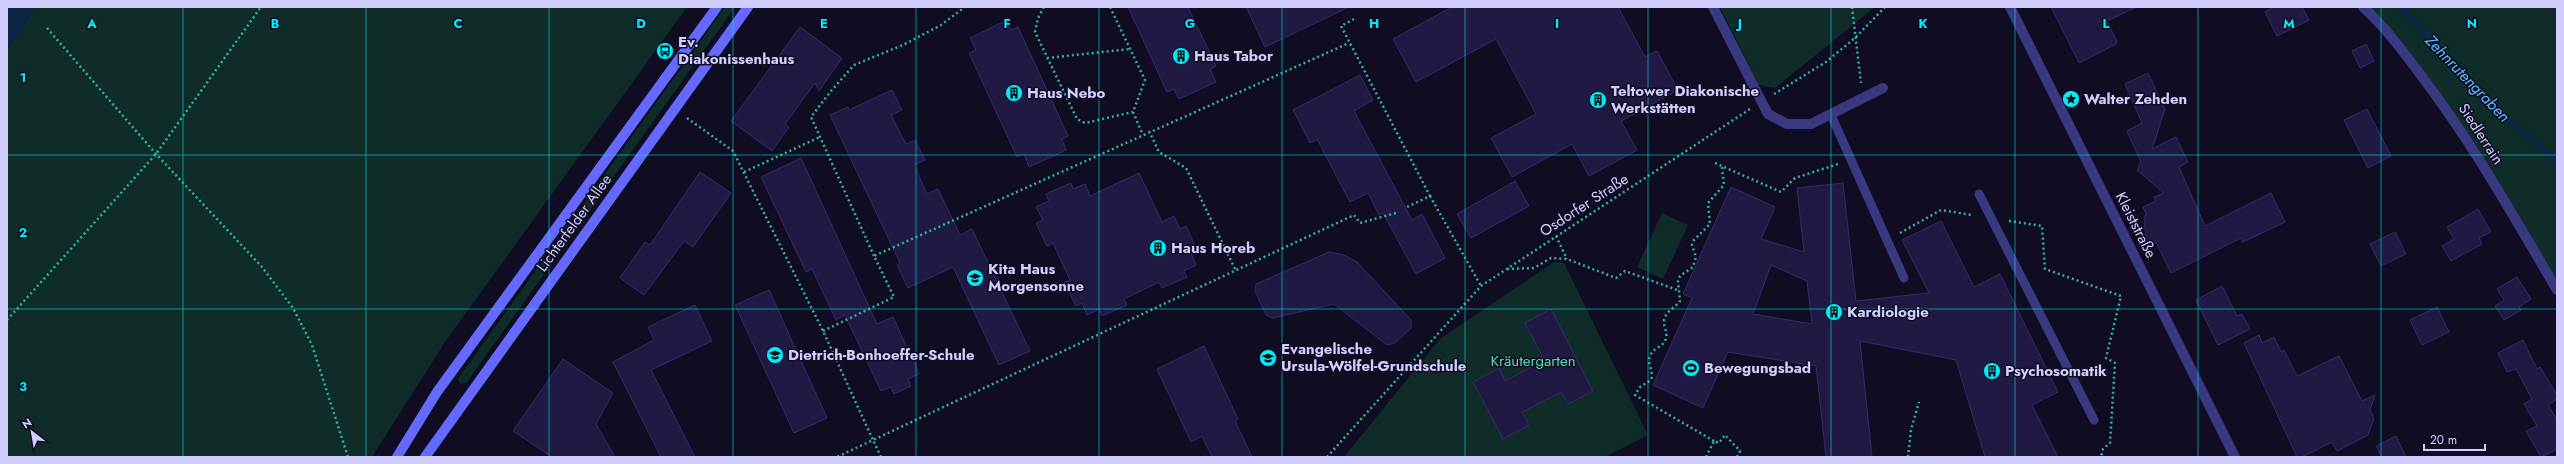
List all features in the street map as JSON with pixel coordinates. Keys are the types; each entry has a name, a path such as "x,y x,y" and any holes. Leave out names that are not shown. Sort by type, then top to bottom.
{"main road":[{"name":"Lichterfelder Allee","path":"397,457 437,392 717,7"},
{"name":"Lichterfelder Allee","path":"424,457 748,7"}],"street":[{"path":"1713,7 1768,114 1787,124 1811,124 1862,100 1883,88"},
{"name":"Kleiststraße","path":"2010,7 2234,457"},
{"name":"Siedlerrain","path":"2363,7 2381,23 2446,108 2489,174 2557,290"}],"lane":[{"path":"1831,115 1904,278"},
{"path":"1979,194 2094,420"}],"path":[{"path":"7,320 156,154 260,7"},
{"path":"823,331 894,297 811,117 831,90 854,65 928,31 965,7"},
{"path":"1044,7 1038,18 1035,32 1077,119 1085,123 1090,123 1132,112"},
{"path":"1110,7 1145,80 1132,112 1143,134"},
{"path":"1852,7 1862,100"},
{"name":"Osdorfer Straße","path":"1327,457 1481,286 1762,102 1826,62 1856,36 1885,7"},
{"path":"1354,19 1341,26 1349,43 1430,196 1481,286"},
{"path":"47,28 156,154 262,267 292,308 312,345 348,457"},
{"path":"874,256 1143,134 1349,43"},
{"path":"1047,58 1130,49"},
{"path":"675,110 733,151 823,331 881,457"},
{"path":"1149,132 1159,152 1186,168 1236,271"},
{"path":"744,172 820,137"},
{"path":"1715,163 1781,192 1795,178 1852,160"},
{"path":"1722,167 1724,185 1708,203 1710,224 1694,240 1692,245 1695,261 1692,267 1680,276 1678,281 1680,301 1666,314 1664,320 1667,332 1665,342 1651,355 1649,361 1653,372 1651,380 1640,387 1635,395 1714,441 1719,443 1725,435 1740,451 1737,457"},
{"path":"1405,208 1430,196"},
{"path":"837,457 1354,215 1360,223 1396,213"},
{"path":"1556,236 1567,259"},
{"path":"1506,269 1534,268 1551,258 1567,259 1616,278 1625,271 1680,291"},
{"path":"1908,457 1911,430 1919,402"},
{"path":"1706,457 1714,441"}],"green space":[{"path":"36,7 687,7 445,342 372,457 7,457 7,49"},
{"path":"725,7 735,7 467,382 460,384 458,379 462,373"},
{"path":"1720,7 1875,7 1775,88 1759,85"},
{"path":"2363,7 2557,7 2557,282 2446,108"},
{"path":"1662,213 1688,225 1663,279 1637,267"},
{"name":"Kräutergarten","path":"1554,262 1564,263 1648,435 1605,457 1344,457 1440,339"}],"water":[{"path":"7,7 36,7 7,49"}],"building":[{"name":"Haus Tabor","path":"1128,7 1188,7 1216,66 1210,69 1216,82 1179,99 1174,89 1167,92"},
{"path":"1246,7 1349,7 1265,47"},
{"name":"Teltower Diakonische Werkstätten","path":"1452,7 1618,7 1645,57 1657,51 1678,90 1621,121 1637,150 1589,176 1572,144 1512,177 1491,138 1536,114 1496,39 1416,82 1393,39"},
{"path":"2051,7 2136,7 2107,21 2117,42 2116,44 2079,63"},
{"path":"2274,7 2302,7 2309,20 2277,36 2265,12"},
{"name":"Haus Nebo","path":"1007,20 1011,30 1018,27 1068,136 1062,139 1066,150 1029,167 1024,154 1017,157 969,53 976,50 970,38"},
{"path":"800,27 842,58 819,91 815,83 785,124 789,127 772,151 731,121"},
{"path":"2366,44 2374,61 2360,68 2352,51"},
{"path":"2148,73 2165,109 2152,149 2176,137 2188,162 2179,167 2205,226 2271,193 2285,222 2243,242 2241,238 2171,273 2156,242 2147,246 2144,219 2146,214 2143,207 2156,201 2154,197 2164,193 2137,170 2141,162 2127,131 2142,123 2125,84"},
{"path":"1360,75 1373,100 1354,111 1412,220 1422,214 1445,258 1416,274 1383,213 1379,215 1368,193 1350,202 1317,139 1310,143 1293,110"},
{"path":"892,90 902,110 891,115 906,144 915,140 925,160 914,165 927,194 938,189 960,235 972,229 1030,351 999,365 953,267 908,288 897,265 900,263 830,115 848,107 849,110"},
{"path":"2367,109 2391,156 2368,168 2344,120"},
{"path":"801,158 877,324 893,317 919,374 908,379 911,386 894,394 891,387 881,391 845,315 836,320 812,269 806,272 761,177"},
{"path":"700,172 731,193 693,247 684,241 644,295 620,278 645,242 650,245"},
{"name":"Haus Horeb","path":"1139,173 1162,222 1174,216 1180,229 1186,226 1197,250 1191,253 1196,265 1184,271 1187,277 1162,288 1159,282 1124,299 1127,305 1102,316 1099,309 1087,315 1082,303 1076,306 1064,282 1070,280 1053,243 1047,246 1036,223 1043,220 1036,207 1049,201 1046,194 1071,183 1073,189 1085,184 1090,196"},
{"path":"1515,181 1529,206 1471,238 1457,214"},
{"path":"1843,183 1856,301 1929,293 1902,240 1941,221 1974,287 2000,274 2058,392 2032,405 2058,457 1985,457 1956,360 1860,341 1872,457 1826,457 1816,366 1728,352 1703,408 1653,385 1692,298 1683,294 1731,187 1775,207 1761,239 1804,252 1797,188","holes":["1771,265 1807,281 1812,324 1753,314"]},
{"path":"2478,209 2491,232 2479,238 2482,244 2451,261 2442,246 2454,239 2447,227"},
{"path":"2395,232 2406,254 2381,266 2370,244"},
{"path":"1329,252 1344,255 1357,262 1411,320 1411,328 1395,343 1387,345 1334,304 1273,318 1266,315 1255,291 1256,284"},
{"path":"2517,277 2531,299 2519,307 2521,310 2504,320 2495,306 2504,300 2497,289"},
{"path":"2222,286 2237,316 2242,314 2250,329 2218,345 2196,300"},
{"path":"769,290 827,418 794,433 735,305"},
{"path":"695,305 712,341 651,370 695,457 661,457 613,362 654,340 648,327"},
{"path":"2437,307 2449,332 2422,345 2410,320"},
{"path":"1551,309 1593,391 1568,404 1561,392 1522,412 1529,425 1503,439 1473,382 1499,368 1505,381 1544,360 1525,323"},
{"path":"2259,335 2262,343 2274,337 2281,352 2284,350 2297,376 2339,356 2362,401 2375,395 2370,410 2374,419 2368,435 2337,451 2332,442 2302,457 2297,457 2244,343"},
{"path":"2523,340 2537,369 2540,367 2557,395 2557,399 2548,405 2557,420 2557,449 2541,457 2526,431 2537,426 2524,404 2532,399 2516,369 2507,372 2498,353"},
{"path":"1204,346 1238,419 1235,421 1252,457 1212,457 1202,436 1191,442 1157,369"},
{"path":"563,359 613,393 596,424 615,457 552,457 513,431"},
{"path":"2396,436 2406,457 2382,457 2376,446"}],"waterway":[{"name":"Zehnrutengraben","path":"2401,7 2489,104 2557,161"}],"place":[{"name":"Ev. Diakonissenhaus","path":"665,51"},
{"name":"Haus Tabor","path":"1181,56"},
{"name":"Haus Nebo","path":"1014,93"},
{"name":"Walter Zehden","path":"2071,99"},
{"name":"Teltower Diakonische Werkstätten","path":"1598,100"},
{"name":"Haus Horeb","path":"1158,248"},
{"name":"Kita Haus Morgensonne","path":"975,278"},
{"name":"Kardiologie","path":"1834,312"},
{"name":"Dietrich-Bonhoeffer-Schule","path":"775,355"},
{"name":"Evangelische Ursula-Wölfel-Grundschule","path":"1268,358"},
{"name":"Bewegungsbad","path":"1691,368"},
{"name":"Psychosomatik","path":"1992,371"}]}
